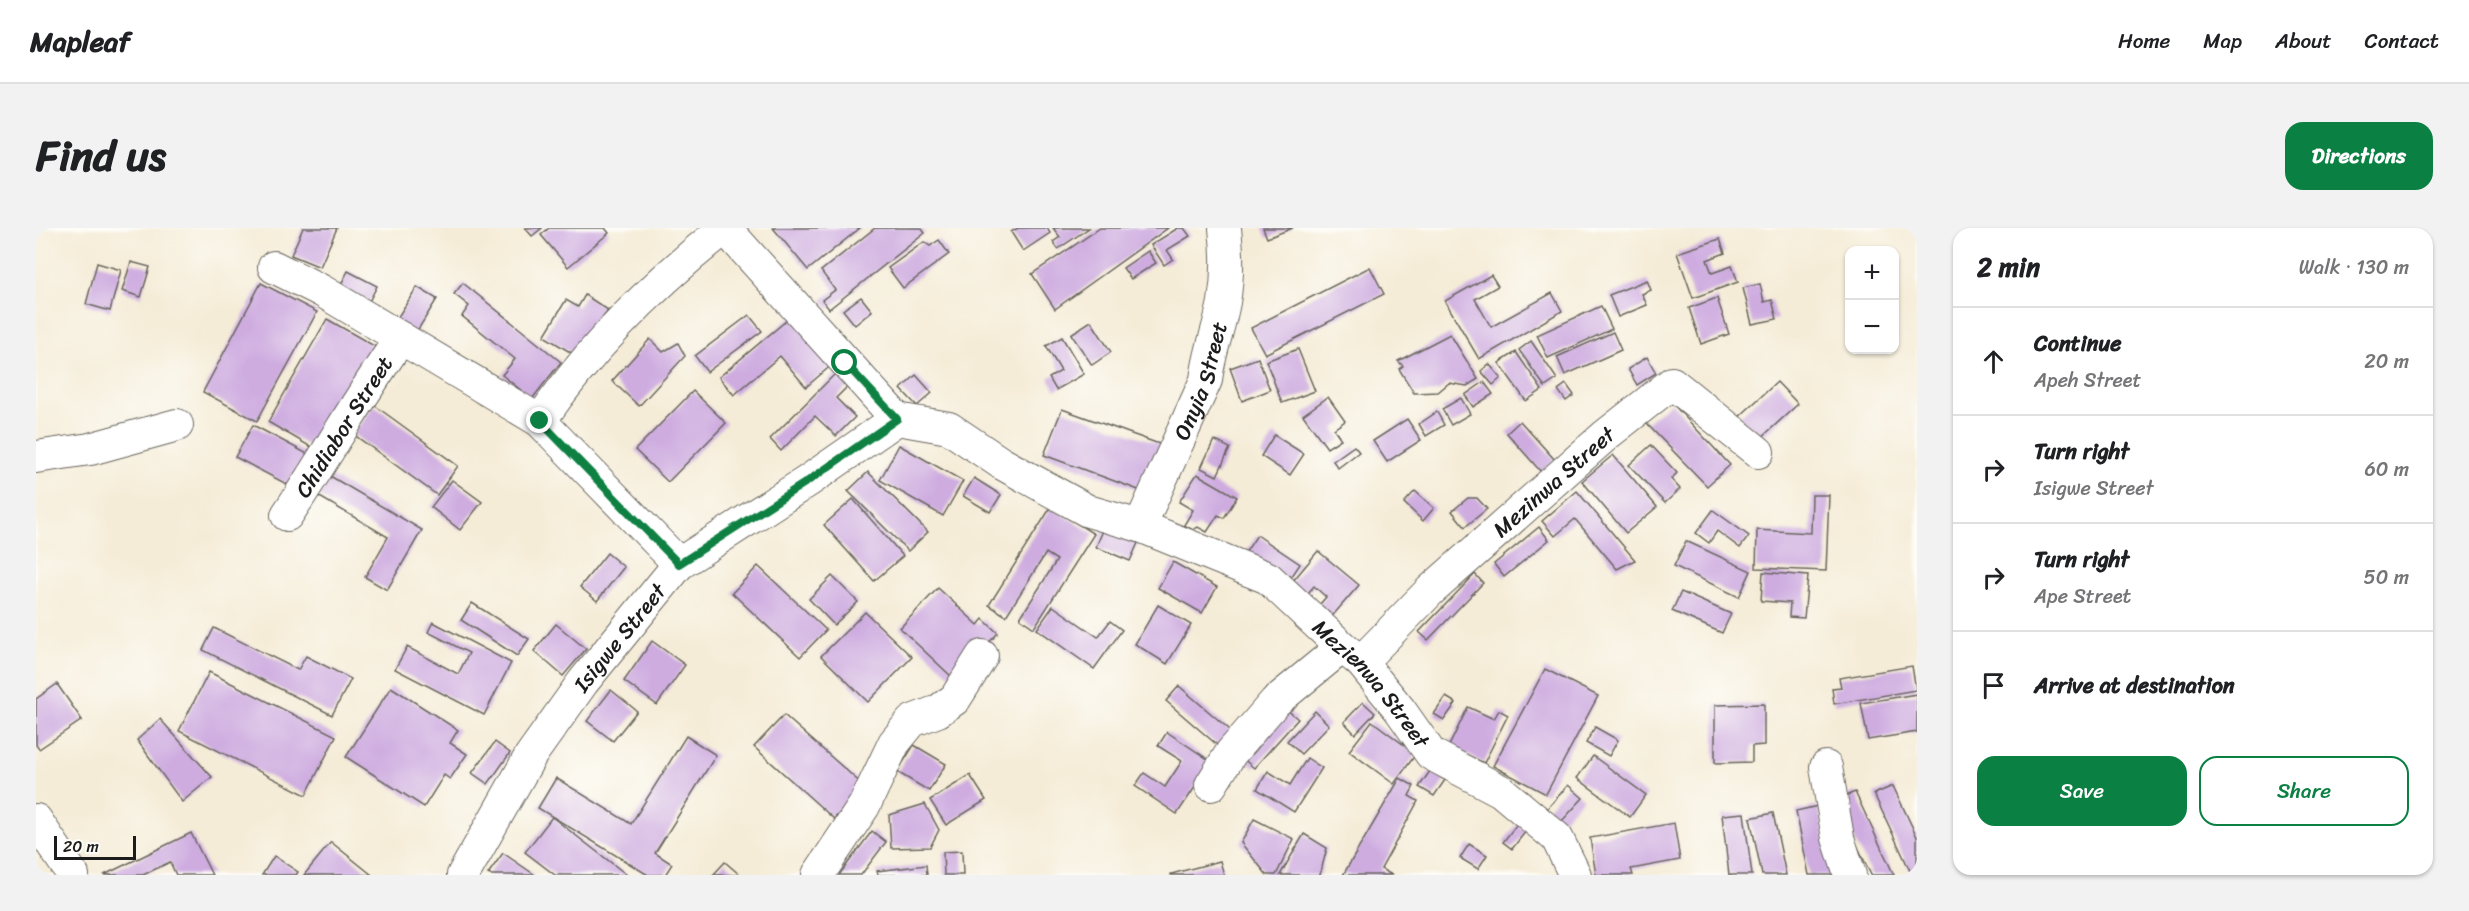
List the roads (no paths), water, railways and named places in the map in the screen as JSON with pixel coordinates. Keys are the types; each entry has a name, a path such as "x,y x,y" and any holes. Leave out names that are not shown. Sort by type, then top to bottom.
{"street":[{"path":"540,421 563,386 614,326 684,260 725,228 897,419"},
{"name":"Onyia Street","path":"1140,526 1206,380 1208,360 1223,304 1228,266 1225,228"},
{"path":"274,267 322,291 540,421 679,564"},
{"name":"Chidiabor Street","path":"287,515 327,456 374,375 400,338"},
{"name":"Mezinwa Street","path":"1352,655 1439,583 1606,435 1672,383 1758,452"},
{"name":"Mezienwa Street","path":"897,419 949,428 1001,463 1088,511 1140,526 1268,578 1352,655 1400,710 1431,754 1501,791 1557,838 1575,875"},
{"name":"Isigwe Street","path":"463,875 531,755 583,682 679,564 808,481 897,419"},
{"path":"36,457 90,449 177,425"},
{"path":"1211,784 1231,753 1275,702 1352,655"},
{"path":"818,875 864,806 894,743 912,721 938,711 955,699 982,656"},
{"path":"1826,767 1838,838 1850,875"},
{"path":"36,820 73,875"}]}
